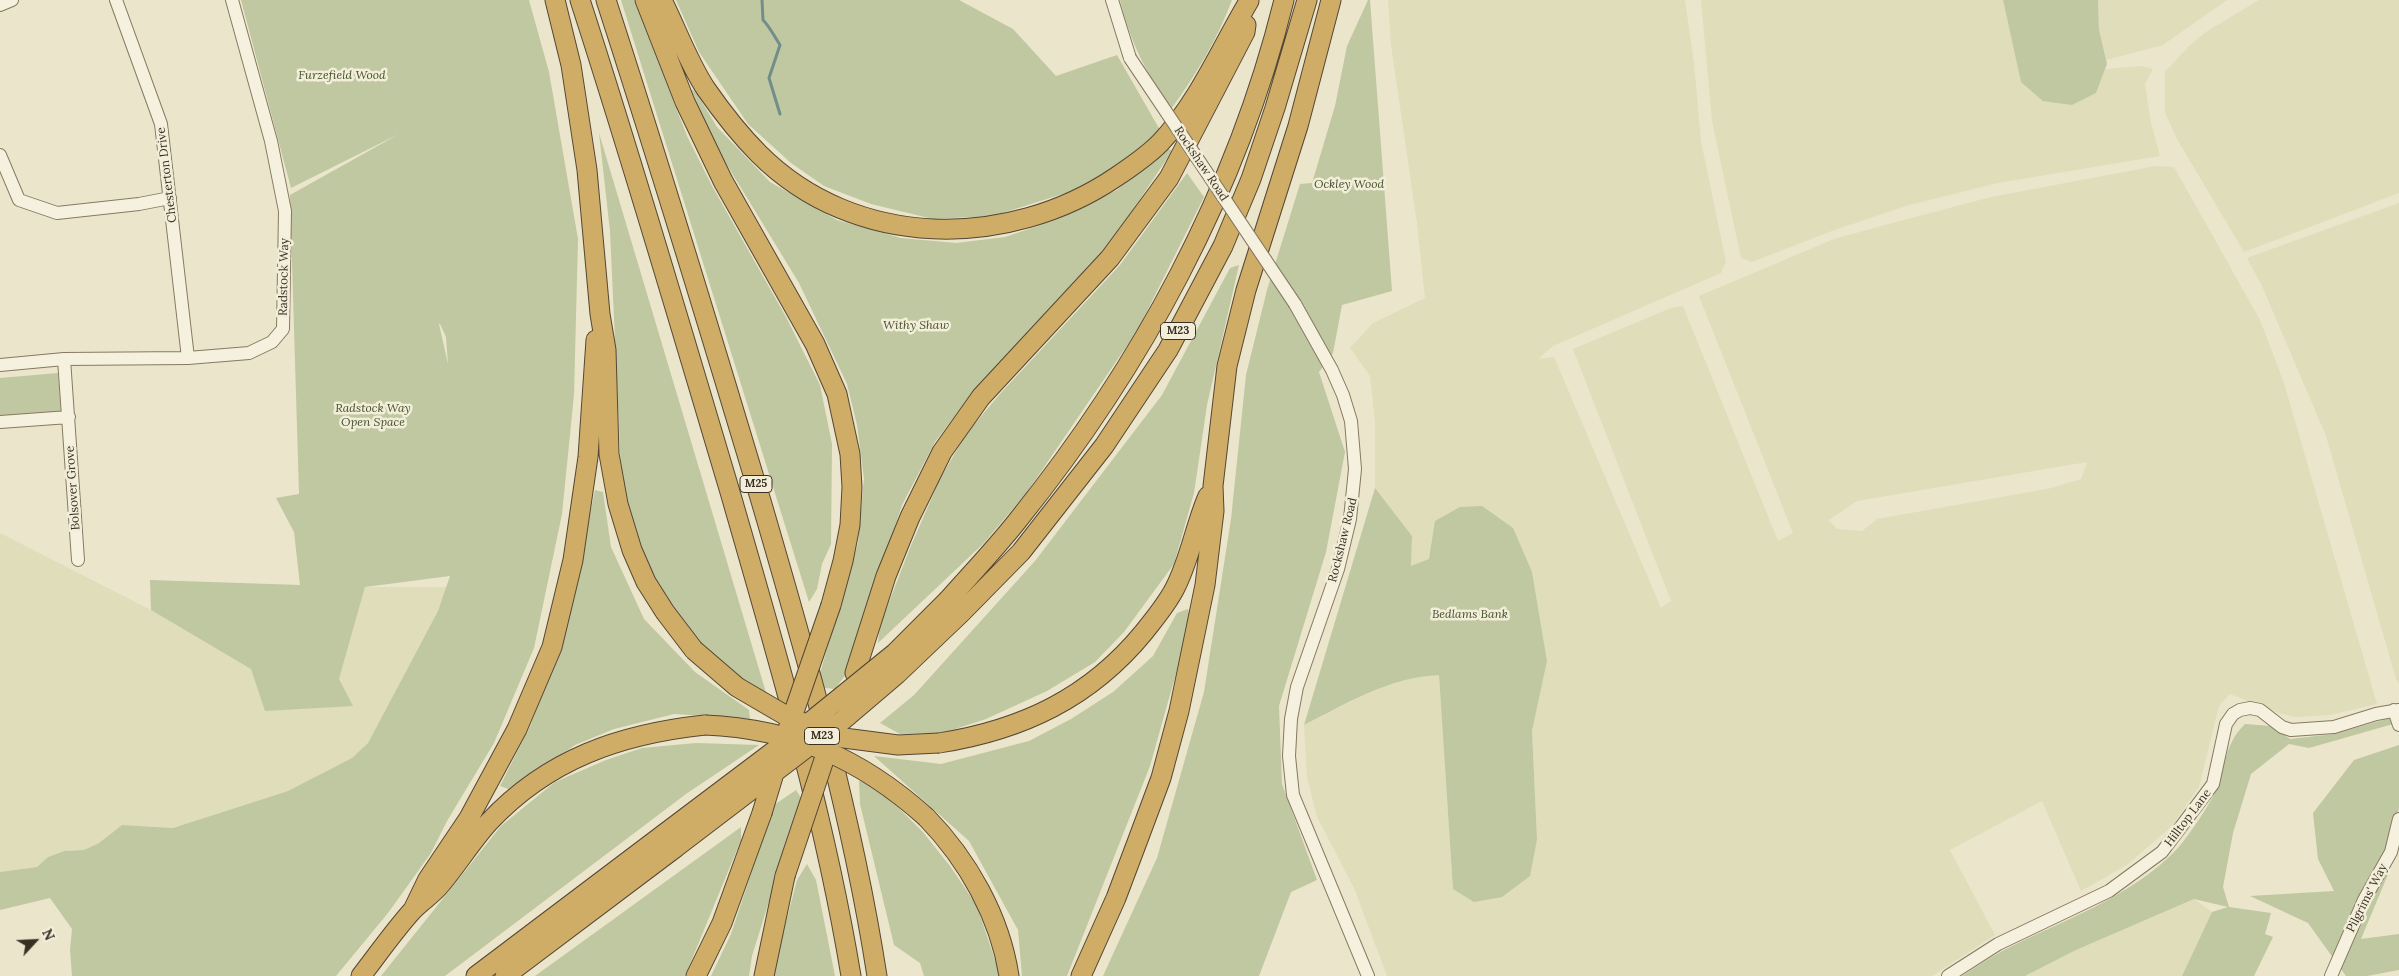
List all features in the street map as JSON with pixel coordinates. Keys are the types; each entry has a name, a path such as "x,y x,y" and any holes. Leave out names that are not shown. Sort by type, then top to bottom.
{"highway":[{"path":"555,0 571,65 586,170 600,314 606,350 609,454 618,504 632,550 646,582 665,612 694,650 737,688 799,722 844,738 898,745 939,742 994,732 1046,712 1099,678 1126,653 1158,614 1174,590 1186,564 1201,511 1213,486"},
{"name":"M25","path":"580,0 695,374 789,698 830,867 851,976"},
{"name":"M25","path":"606,0 698,293 801,639 841,790 861,884 877,976"},
{"path":"645,0 685,102 723,180 815,344 837,394 850,454 852,487 850,525 843,562 831,605 796,702 762,813 725,916 696,976"},
{"path":"662,0 705,88 734,127 760,155 796,185 829,204 872,220 919,230 968,230 1011,223 1054,210 1091,194 1160,143 1188,108 1249,0"},
{"path":"764,976 785,876 818,774 855,673 886,576 910,517 942,452 981,397 1110,258 1169,178 1245,32 1249,0"},
{"name":"M23","path":"955,607 1051,477 1130,364 1182,273 1232,164 1273,45 1284,0"},
{"name":"M23","path":"504,976 670,841 778,748 955,607 1020,552 1104,446 1168,350 1223,246 1251,179 1276,108 1307,0"},
{"path":"1081,976 1116,898 1161,778 1176,720 1205,585 1214,511 1213,486 1227,366 1243,299 1298,126 1331,0"},
{"path":"413,910 428,879 469,818 518,730 552,647 573,560 588,457 594,350 600,314"},
{"path":"361,976 413,910 438,887 488,824 513,799 542,776 580,755 620,740 656,731 704,725 737,726 763,730 829,751 856,764 896,790 926,817 960,858 985,900 1002,942 1009,976"},
{"name":"M23","path":"476,976 670,841"}],"street":[{"path":"0,5 12,0"},
{"name":"Chesterton Drive","path":"116,0 161,124 188,358"},
{"name":"Radstock Way","path":"0,365 64,358 188,358 249,353 272,342 283,328 285,211 271,140 232,0"},
{"name":"Rockshaw Road","path":"1112,0 1130,58 1295,304 1332,370 1343,395 1351,421 1355,469 1350,519 1338,568 1297,687 1291,719 1290,738 1293,795 1368,976"},
{"path":"0,155 19,200 57,213 139,204 170,198"},
{"name":"Bolsover Grove","path":"64,358 78,560"},
{"path":"0,422 68,417"},
{"name":"Hilltop Lane","path":"1948,976 1998,944 2109,891 2162,852 2212,784 2226,724 2233,714 2250,708 2260,710 2282,727 2290,730 2334,727 2396,710"},
{"path":"2396,710 2399,725"},
{"name":"Pilgrims' Way","path":"2331,976 2364,900 2391,852 2399,819"}],"shaded area":[{"path":"1388,0 1685,0 1694,63 1701,141 1726,262 1721,273 1553,346 1538,359 1554,357 1661,608 1671,601 1573,349 1671,308 1683,306 1778,541 1793,533 1699,296 1834,239 1885,225 1991,197 2156,166 2174,167 2260,320 2284,383 2377,704 2330,715 2295,717 2278,713 2230,694 2219,706 2199,787 2171,827 2127,865 2081,891 2042,801 1950,850 1995,935 1932,976 1387,976 1354,888 1317,817 1307,777 1304,725 1384,685 1414,676 1439,675 1453,889 1537,839 1532,731 1547,661 1532,572 1429,559 1411,567 1412,536 1375,488 1375,422 1370,376 1350,348 1373,323 1425,298 1417,223 1391,45","holes":["2087,462 2081,479 2052,488 1877,519 1862,531 1837,529 1829,520 1857,501"]},
{"path":"1701,0 2003,0 2021,82 2072,105 2096,93 2105,69 2141,66 2153,69 2145,84 2151,123 2160,156 1998,183 1906,206 1829,232 1752,262 1741,258 1712,121"},
{"path":"2098,0 2227,0 2163,45 2106,60 2099,30"},
{"path":"2259,0 2399,0 2399,193 2244,252 2177,139 2165,113 2165,72 2189,46 2206,32"},
{"path":"2399,203 2399,684 2326,436 2262,286 2247,258"},
{"path":"0,533 151,610 252,669 339,679 365,587 447,587 438,611 368,743 352,758 288,791 173,828 122,825 99,843 84,850 64,851 48,857 37,867 0,872"},
{"path":"2194,899 2212,912 2182,976 2025,976 2076,950"}],"green space":[{"path":"241,0 529,0 549,72 578,239 574,395 562,514 534,648 494,743 447,821 431,853 388,913 336,976 72,976 70,950 72,929 50,898 0,910 0,872 37,867 48,857 64,851 84,850 99,843 122,825 173,828 288,791 352,758 368,743 438,611 450,576 365,587 339,679 353,706 265,711 251,669 151,610 150,580 300,585 294,532 276,498 299,494 290,195 399,134 291,188","holes":["439,324 446,337 448,364"]},
{"path":"621,0 634,0 687,136 712,186 786,317 820,385 832,444 831,544 822,564 817,589 809,602"},
{"path":"676,0 959,0 1013,29 1056,76 1117,55 1160,130 1125,159 1085,187 993,216 933,219 871,204 824,186 791,163 748,124 699,52"},
{"path":"1120,0 1232,0 1220,29 1205,57 1171,109 1140,57"},
{"name":"Ockley Wood","path":"1368,0 1370,0 1392,291 1342,305 1333,353 1319,372 1345,452 1326,552 1279,706 1282,784 1317,880 1291,892 1259,976 1103,976 1157,858 1204,692 1231,519 1246,375 1267,290 1300,184 1312,183 1335,106 1347,46"},
{"path":"2003,0 2098,0 2099,30 2107,64 2096,93 2072,105 2043,101 2021,82"},
{"name":"Withy Shaw","path":"691,89 696,92 717,127 770,182 837,220 901,238 956,243 1005,237 1056,220 1117,190 1168,148 1172,151 1112,241 1072,288 974,390 935,442 902,505 847,673 835,689 816,687 858,543 864,479 857,425 847,384 799,283 716,147"},
{"path":"599,133 767,696 735,678 684,624 653,577 631,523 621,472 610,231"},
{"path":"1187,173 1204,197 1137,331 1027,492 984,543 878,643 880,625 910,548 940,479 966,434 999,395 1120,265"},
{"path":"1239,265 1207,405 1194,493 1174,564 1124,632 1095,662 1047,691 986,719 943,733 900,734 880,723 914,695 1035,561 1162,395 1230,268"},
{"path":"58,373 61,412 0,417 0,378"},
{"name":"Bedlams Bank","path":"1375,488 1412,536 1411,566 1429,559 1435,521 1460,507 1482,506 1513,528 1532,572 1547,661 1532,731 1537,839 1530,876 1502,897 1474,902 1453,889 1439,675 1403,681 1369,692 1304,725"},
{"path":"595,490 603,492 611,547 644,619 695,672 749,710 750,719 674,714 614,729 575,745 511,790 500,786 531,724 571,605"},
{"path":"1188,609 1191,620 1150,766 1067,976 1022,976 1018,930 969,841 874,756 941,764 1029,741 1071,719 1113,692 1153,656 1177,613"},
{"path":"2390,718 2393,724 2309,748 2289,744 2251,774 2233,833 2223,887 2229,907 2271,913 2265,934 2273,937 2254,976 2182,976 2212,912 2228,907 2194,899 2076,950 2025,976 1962,976 2004,950 2117,895 2158,866 2177,849 2193,829 2215,794 2230,746 2245,724 2271,726 2290,739 2334,734"},
{"path":"696,743 759,745 686,794 445,976 381,976 501,826 555,782 606,760 642,748"},
{"path":"2399,745 2399,807 2389,872 2361,939 2399,934 2399,970 2367,976 2346,976 2308,923 2250,896 2334,891 2318,859 2313,813 2354,760"},
{"path":"859,781 875,785 922,831 950,866 977,906 999,976 924,976 920,963 894,945 860,804"},
{"path":"796,790 801,798 752,956 749,976 711,976 731,934 774,805"},
{"path":"741,827 741,840 685,976 535,976"},
{"path":"807,864 816,880 835,976 772,976 797,880"}],"waterway":[{"path":"762,0 763,20 780,45 769,78 780,114"}],"park label":[{"name":"Furzefield Wood","path":"342,76"},
{"name":"Radstock Way Open Space","path":"373,416"}]}
